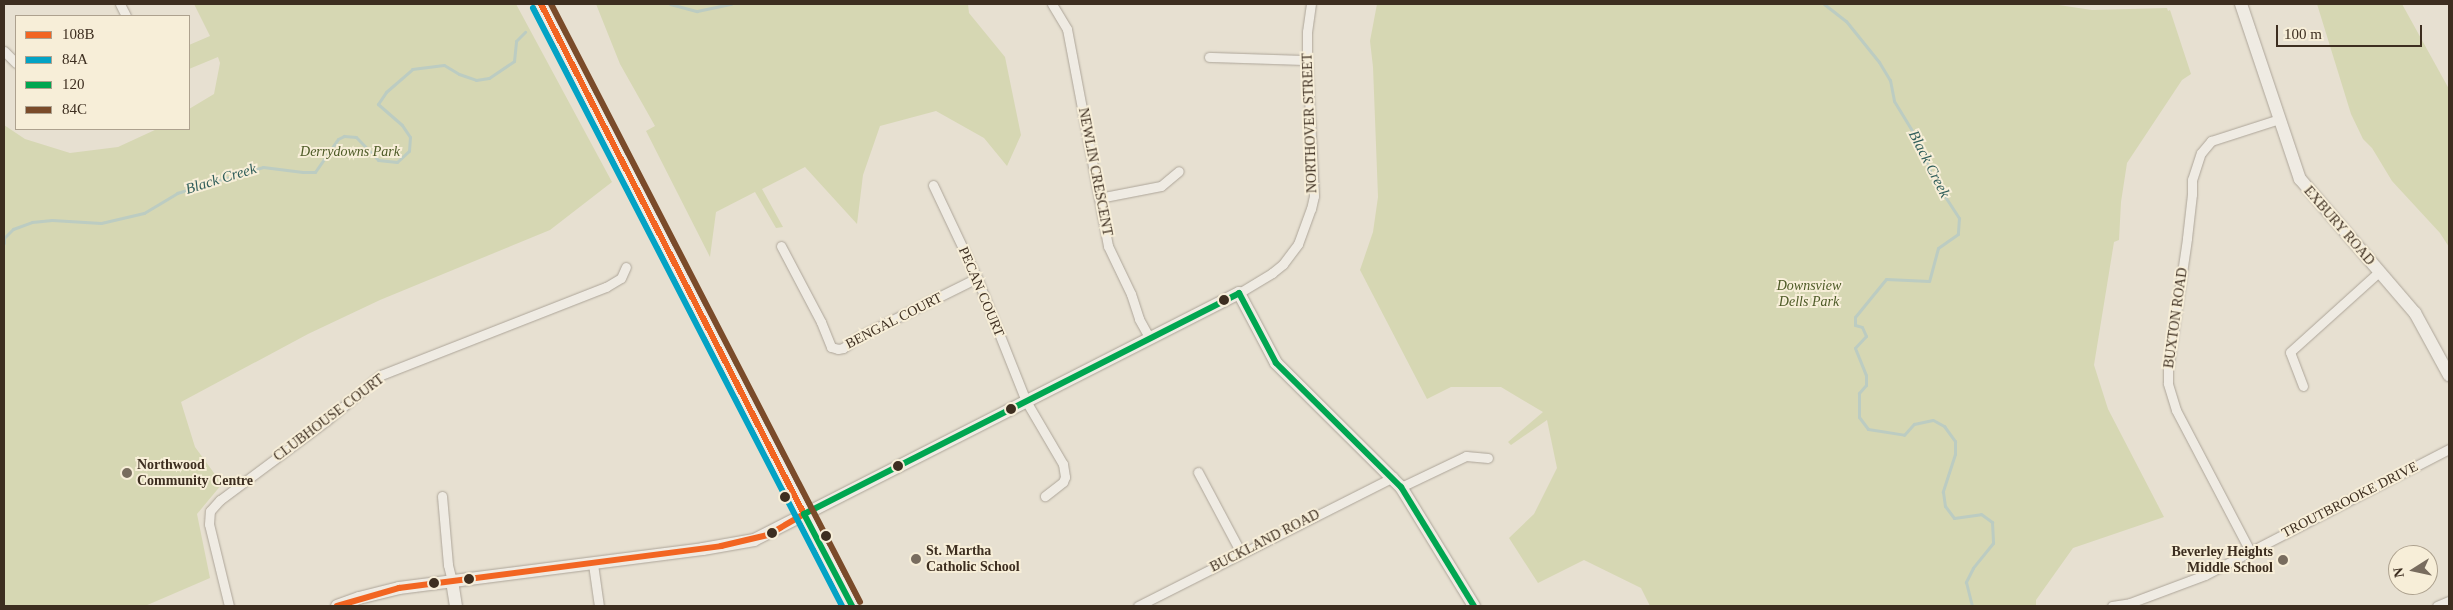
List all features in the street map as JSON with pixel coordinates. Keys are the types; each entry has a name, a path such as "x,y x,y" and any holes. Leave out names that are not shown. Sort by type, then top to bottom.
{"street":[{"path":"541,4 852,606"},
{"name":"NEWLIN CRESCENT","path":"1052,4 1067,29 1108,246 1131,294 1139,319 1149,337"},
{"name":"NORTHOVER STREET","path":"337,606 383,591 703,549 754,540 1149,337 1239,293 1272,273 1283,264 1294,250 1308,220 1314,196 1307,60 1307,32 1311,4"},
{"name":"EXBURY ROAD","path":"2241,4 2278,119 2300,179 2423,324 2449,375"},
{"path":"4,51 15,63"},
{"path":"1209,57 1307,60"},
{"name":"BUXTON ROAD","path":"2250,552 2176,410 2168,383 2168,368 2188,238 2192,180 2201,153 2211,141 2278,119"},
{"path":"1099,198 1161,186 1179,171"},
{"name":"PECAN COURT","path":"933,185 977,278 1026,401 1063,464 1065,477 1063,482 1045,496"},
{"name":"BENGAL COURT","path":"781,246 821,322 831,347 838,349 843,348 858,337 977,278"},
{"name":"CLUBHOUSE COURT","path":"229,606 209,524 210,511 220,500 326,421 381,375 606,286 620,278 626,267"},
{"path":"2302,386 2290,352 2379,272"},
{"path":"1239,293 1276,363 1397,482 1474,606"},
{"name":"TROUTBROOKE DRIVE","path":"2112,606 2130,603 2205,575 2449,449"},
{"name":"BUCKLAND ROAD","path":"1138,606 1241,553 1397,482 1466,456 1488,458"},
{"path":"1198,472 1241,553"},
{"path":"442,496 448,565 456,606"},
{"path":"593,564 599,606"},
{"path":"2437,606 2449,601"}],"green space":[{"name":"Derrydowns Park","path":"194,4 516,4 612,182 550,230 380,300 308,334 181,402 195,447 222,484 197,514 210,578 145,606 4,606 4,125 25,139 70,153 118,147 155,130 190,130 190,108 214,94 220,63 218,57 190,69 190,45 210,36"},
{"path":"596,4 968,4 969,13 1005,57 1021,135 1007,166 984,138 936,111 880,126 863,175 857,224 805,167 762,189 783,227 776,228 755,192 716,212 710,257 646,131 655,126 620,64"},
{"name":"Downsview Dells Park","path":"1377,4 2052,4 2092,10 2167,8 2168,11 2170,10 2191,74 2182,80 2127,163 2121,202 2119,240 2114,242 2094,365 2108,409 2164,517 2073,548 2036,600 2036,606 1650,606 1641,588 1584,560 1538,583 1509,538 1534,514 1557,468 1547,420 1511,445 1508,442 1543,412 1501,387 1451,387 1427,399 1360,270 1373,232 1378,197 1373,67 1370,41"},
{"path":"2317,4 2402,4 2449,89 2449,247 2440,233 2392,181 2372,148 2363,139 2351,114"}],"waterway":[{"name":"Black Creek","path":"670,4 697,11 731,4"},
{"name":"Black Creek","path":"1824,4 1846,21 1879,62 1890,80 1894,101 1919,142 1933,178 1959,218 1958,234 1938,248 1929,281 1886,279 1855,317 1855,325 1862,327 1866,336 1855,348 1866,375 1866,385 1859,393 1859,417 1868,429 1904,435 1914,424 1933,420 1944,426 1955,441 1955,454 1943,492 1945,506 1954,518 1981,514 1992,522 1993,543 1973,568 1966,582 1972,606"},
{"name":"Black Creek","path":"4,243 4,238 13,229 32,222 52,220 101,223 144,213 177,193 263,167 315,172 338,139 344,136 356,137 378,160 397,162 409,151 410,137 402,125 378,104 386,92 412,69 444,65 459,74 476,80 489,78 514,61 516,41 525,32"}],"transit line":[{"name":"108B","path":"541,4 804,514"},
{"name":"84C","path":"551,4 860,602"},
{"name":"84A","path":"533,8 842,606"},
{"name":"120","path":"804,514 1239,293 1276,363 1401,487 1474,606"},
{"name":"108B","path":"337,606 399,588 721,546 768,535 804,514"},
{"name":"120","path":"804,514 852,606"}],"place":[{"name":"Northwood Community Centre","path":"127,473"},
{"name":"St. Martha Catholic School","path":"916,559"},
{"name":"Beverley Heights Middle School","path":"2283,560"}]}
